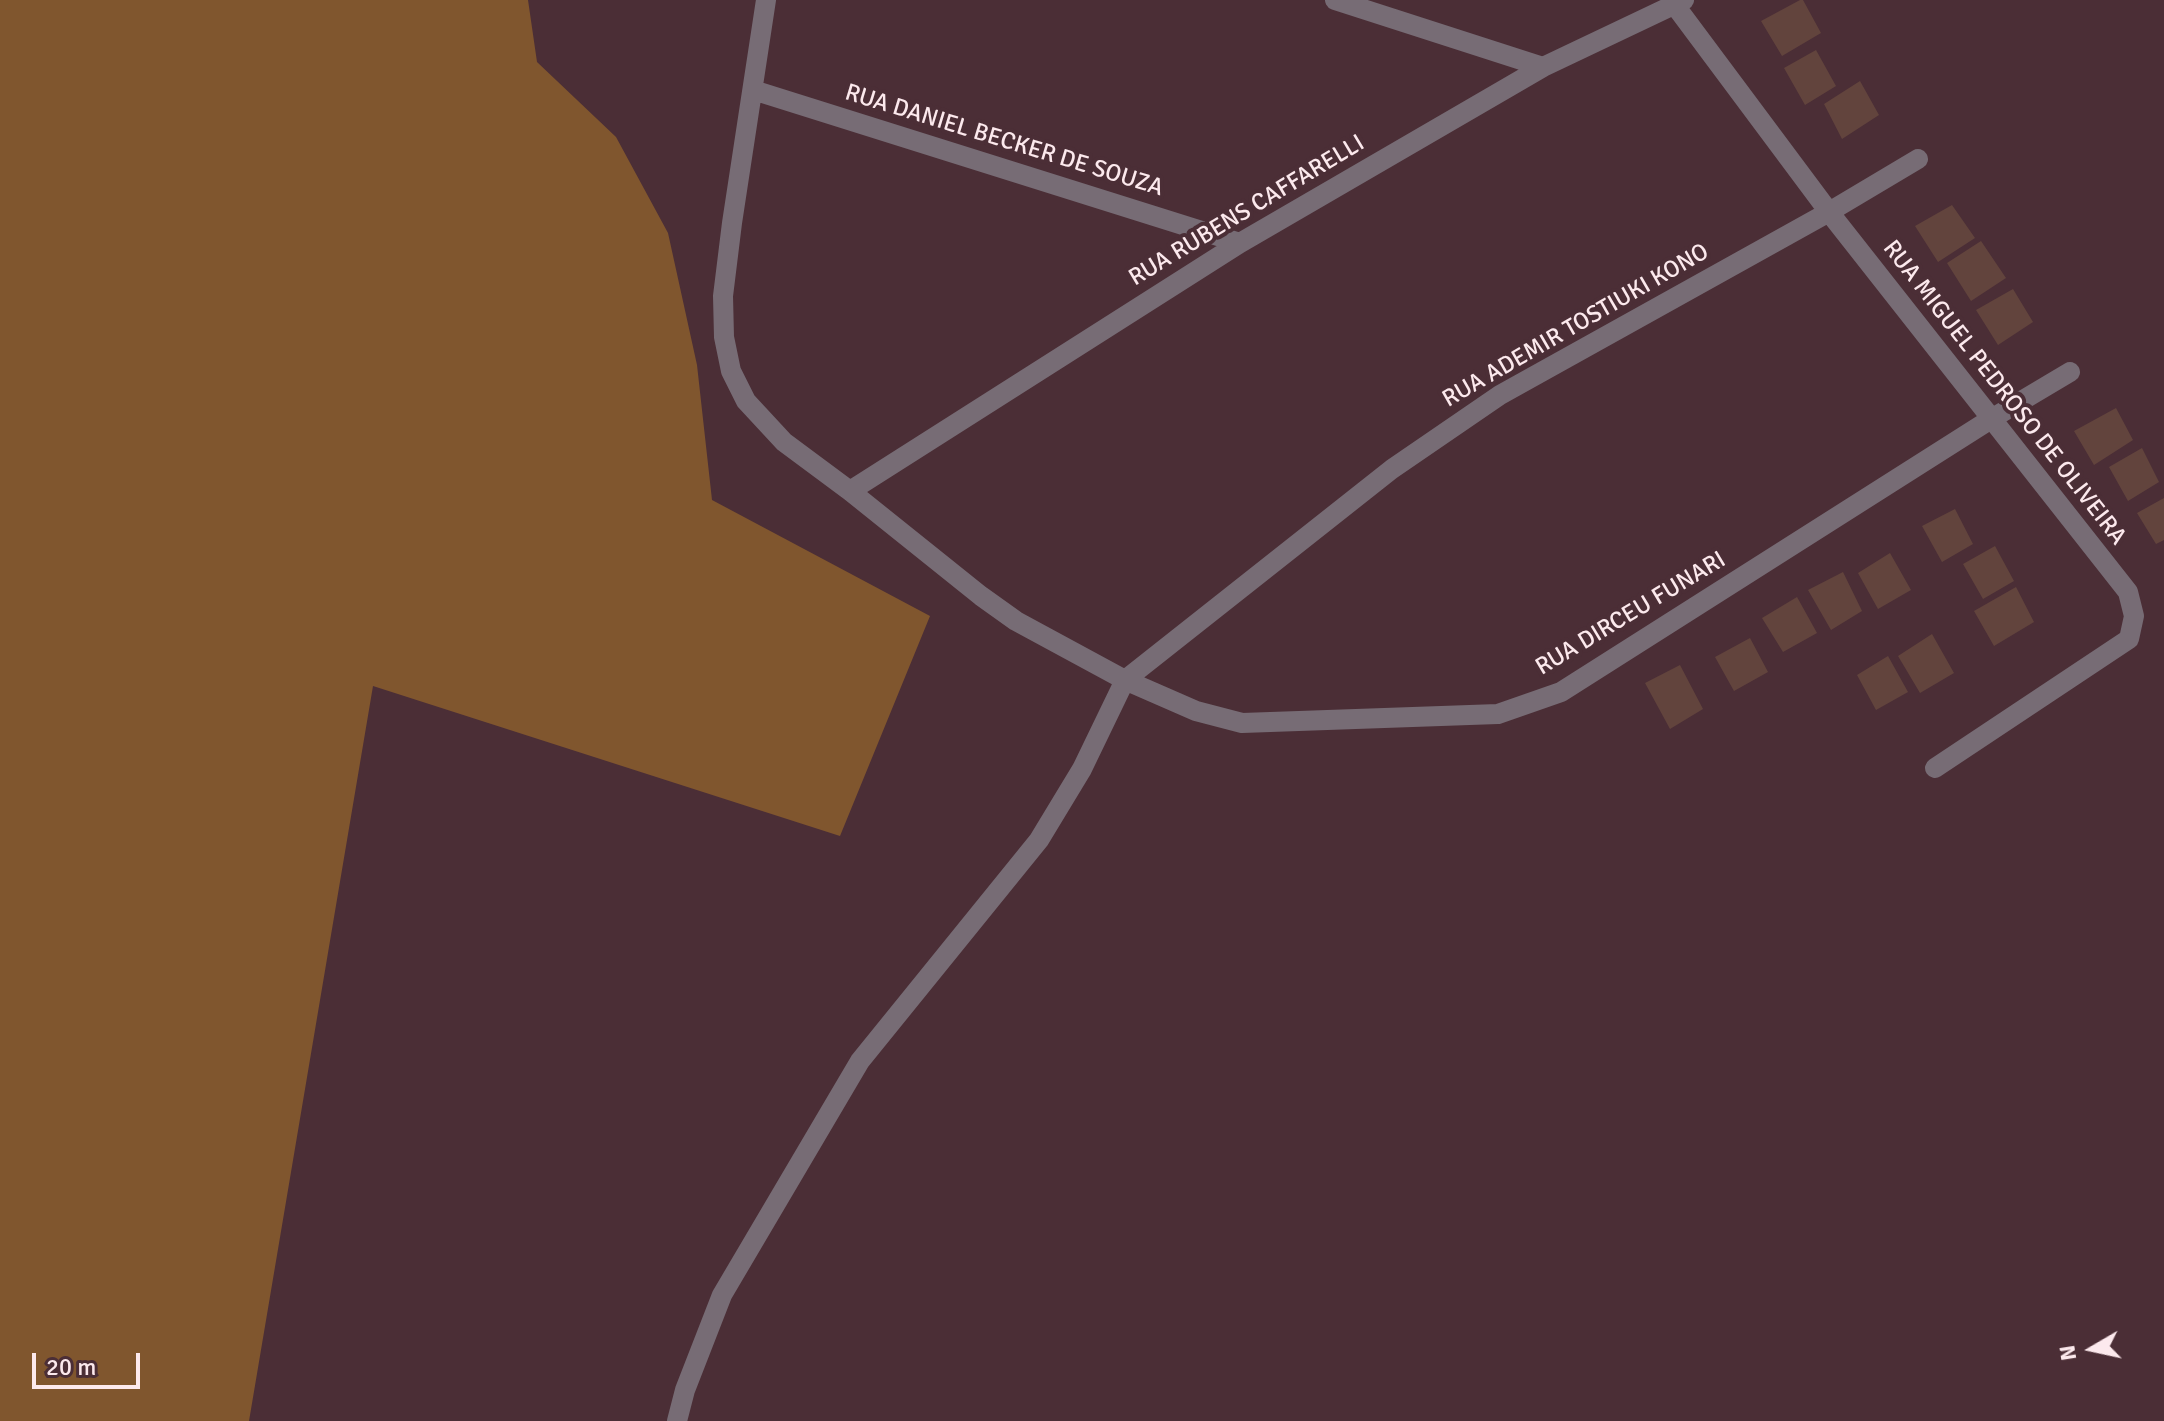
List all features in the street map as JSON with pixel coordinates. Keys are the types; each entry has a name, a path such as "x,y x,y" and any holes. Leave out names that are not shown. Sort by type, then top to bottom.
{"street":[{"name":"RUA DIRCEU FUNARI","path":"766,0 723,296 724,337 731,371 746,401 784,442 1016,621 1125,680 1196,711 1242,723 1498,714 1561,692 2070,372"},
{"path":"1335,0 1543,67"},
{"name":"RUA RUBENS CAFFARELLI","path":"850,491 1240,243 1543,67 1676,2"},
{"name":"RUA MIGUEL PEDROSO DE OLIVEIRA","path":"1676,2 1829,212 2128,592 2134,616 2129,639 1935,768"},
{"name":"RUA DANIEL BECKER DE SOUZA","path":"753,90 1240,243"},
{"name":"RUA ADEMIR TOSTIUKI KONO","path":"1125,680 1392,469 1500,395 1918,159"},
{"path":"677,1421 685,1390 722,1295 860,1061 1039,840 1082,769 1125,680"}],"shaded area":[{"path":"0,0 528,0 537,62 616,137 668,233 697,365 712,500 930,616 840,836 373,686 249,1421 0,1421"}],"building":[{"path":"1803,0 1821,33 1782,56 1761,21"},
{"path":"1816,50 1836,86 1805,105 1784,68"},
{"path":"1860,81 1879,115 1842,139 1824,104"},
{"path":"1952,205 1975,238 1938,262 1915,226"},
{"path":"1981,241 2006,278 1971,301 1947,263"},
{"path":"2013,289 2033,322 1998,345 1976,310"},
{"path":"2116,408 2133,440 2094,465 2074,431"},
{"path":"2142,448 2159,482 2128,501 2109,467"},
{"path":"2164,498 2164,540 2156,544 2137,513"},
{"path":"1955,509 1973,544 1942,562 1922,526"},
{"path":"1995,546 2014,581 1983,599 1963,564"},
{"path":"1890,553 1911,590 1878,609 1858,573"},
{"path":"1843,572 1862,611 1831,630 1808,590"},
{"path":"2016,587 2034,622 1994,646 1974,611"},
{"path":"1797,597 1817,633 1783,652 1762,618"},
{"path":"1932,634 1954,673 1920,693 1898,656"},
{"path":"1750,638 1768,672 1734,691 1715,657"},
{"path":"1888,656 1908,692 1876,710 1857,675"},
{"path":"1680,665 1703,709 1670,729 1645,683"}]}
